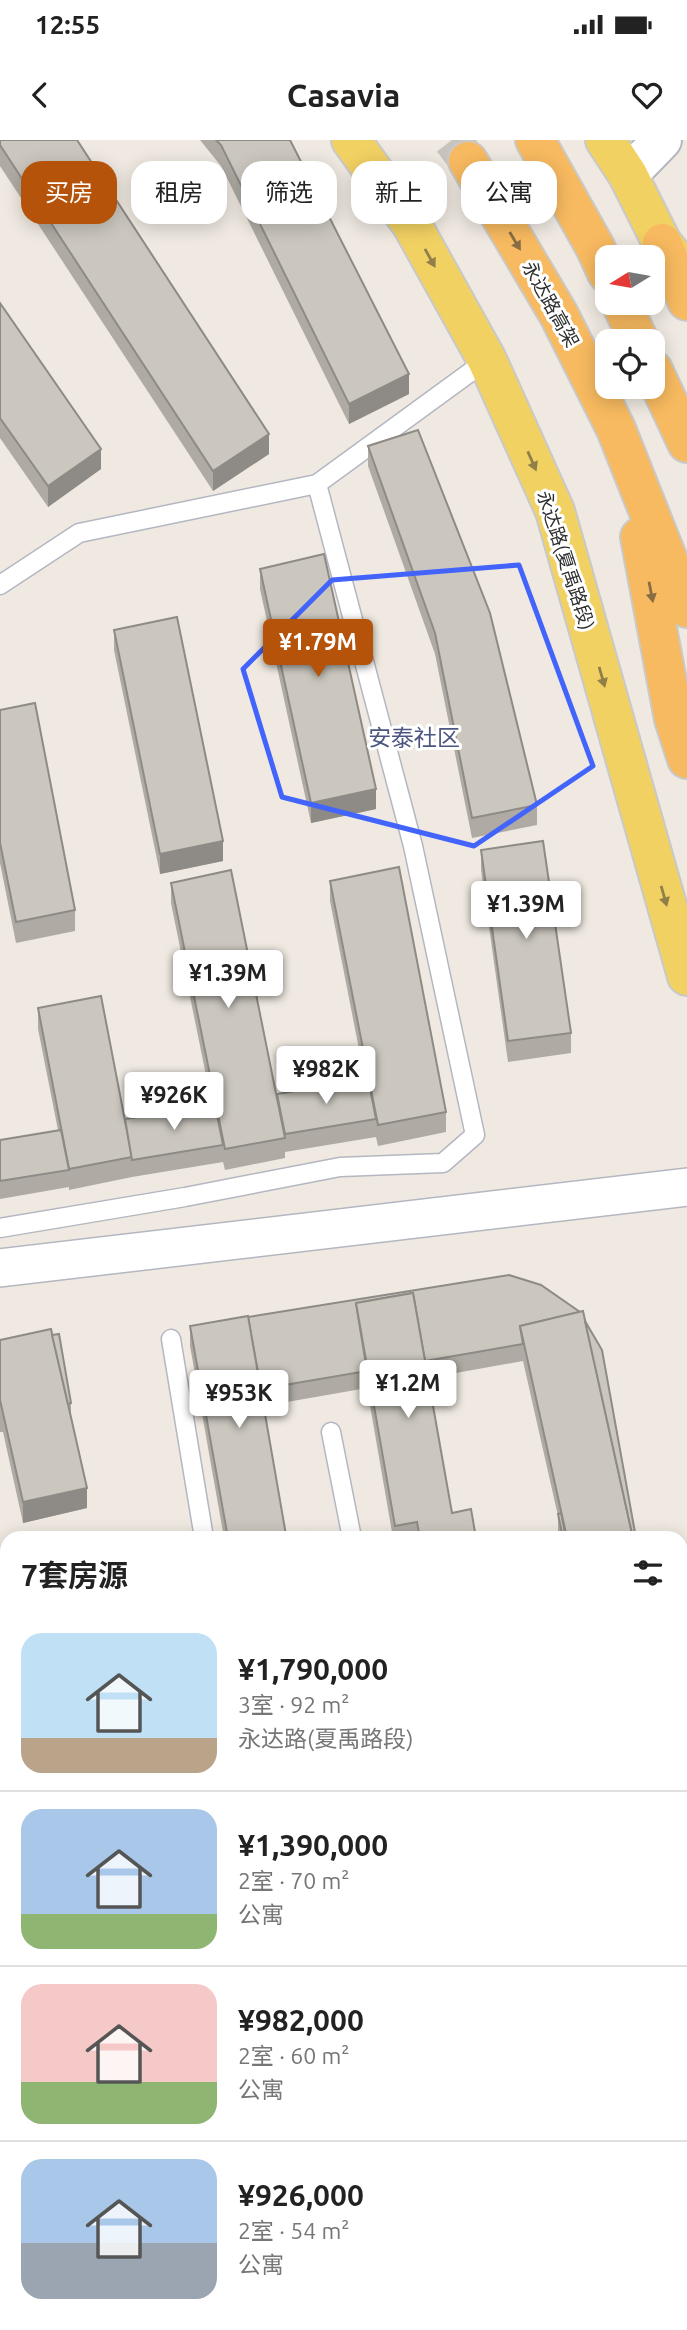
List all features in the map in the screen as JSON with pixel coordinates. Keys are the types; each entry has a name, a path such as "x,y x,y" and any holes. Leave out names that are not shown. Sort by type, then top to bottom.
{"highway":[{"path":"535,140 595,251"},
{"name":"永达路高架","path":"505,224 559,315 616,429 687,608"},
{"path":"662,243 687,301"},
{"path":"665,396 687,443"},
{"path":"616,429 651,587 674,719 687,759"}],"main road":[{"name":"永达路(夏禹路段)","path":"351,140 412,225 487,360 555,511 687,976"},
{"path":"605,140 628,175 662,243 687,274"},
{"path":"628,175 662,140"}],"street":[{"path":"0,1268 687,1186"}],"lane":[{"path":"0,584 79,533 317,484 487,360"},
{"path":"0,1228 186,1197 340,1167 443,1163 475,1135 413,846 317,484"},
{"path":"171,1339 203,1531"},
{"path":"331,1432 351,1531"}],"highlighted area":[{"path":"519,565 593,766 474,846 282,797 243,669 332,580"}],"building":[{"path":"0,140 77,140 91,161 21,161 21,177 0,145"},
{"path":"216,140 290,140 301,161 241,161 241,185"},
{"path":"117,201 269,434 213,471 52,224 117,224"},
{"path":"260,224 333,224 409,374 349,404"},
{"path":"0,303 101,449 48,486 0,418"},
{"path":"418,430 490,613 537,805 472,818 435,633 368,446"},
{"path":"324,554 376,789 311,803 260,569"},
{"path":"177,617 223,841 160,854 114,630"},
{"path":"35,703 75,910 16,922 0,843 0,710"},
{"path":"543,841 571,1033 508,1041 481,850"},
{"path":"399,867 446,1112 378,1125 330,881"},
{"path":"231,870 285,1138 225,1149 171,883"},
{"path":"101,996 132,1157 69,1169 38,1008"},
{"path":"368,1079 376,1119 285,1134 277,1094"},
{"path":"215,1105 223,1145 132,1160 125,1119"},
{"path":"61,1130 69,1170 0,1181 0,1140"},
{"path":"509,1275 541,1285 580,1312 520,1326 523,1344 425,1361 413,1293 356,1303 367,1371 261,1389 248,1317"},
{"path":"413,1293 452,1513 471,1509 475,1531 419,1531 417,1522 395,1526 356,1303"},
{"path":"583,1311 631,1531 565,1531 520,1326"},
{"path":"248,1316 285,1531 227,1531 190,1326"},
{"path":"585,1321 602,1350 635,1531 631,1531"},
{"path":"51,1329 87,1488 23,1502 0,1400 0,1340"},
{"path":"59,1334 71,1403 68,1404 52,1335"},
{"path":"561,1513 565,1531 562,1531 558,1514"}],"tunnel":[{"path":"452,140 468,161"}],"district":[{"name":"安泰社区","path":"414,738"}]}
